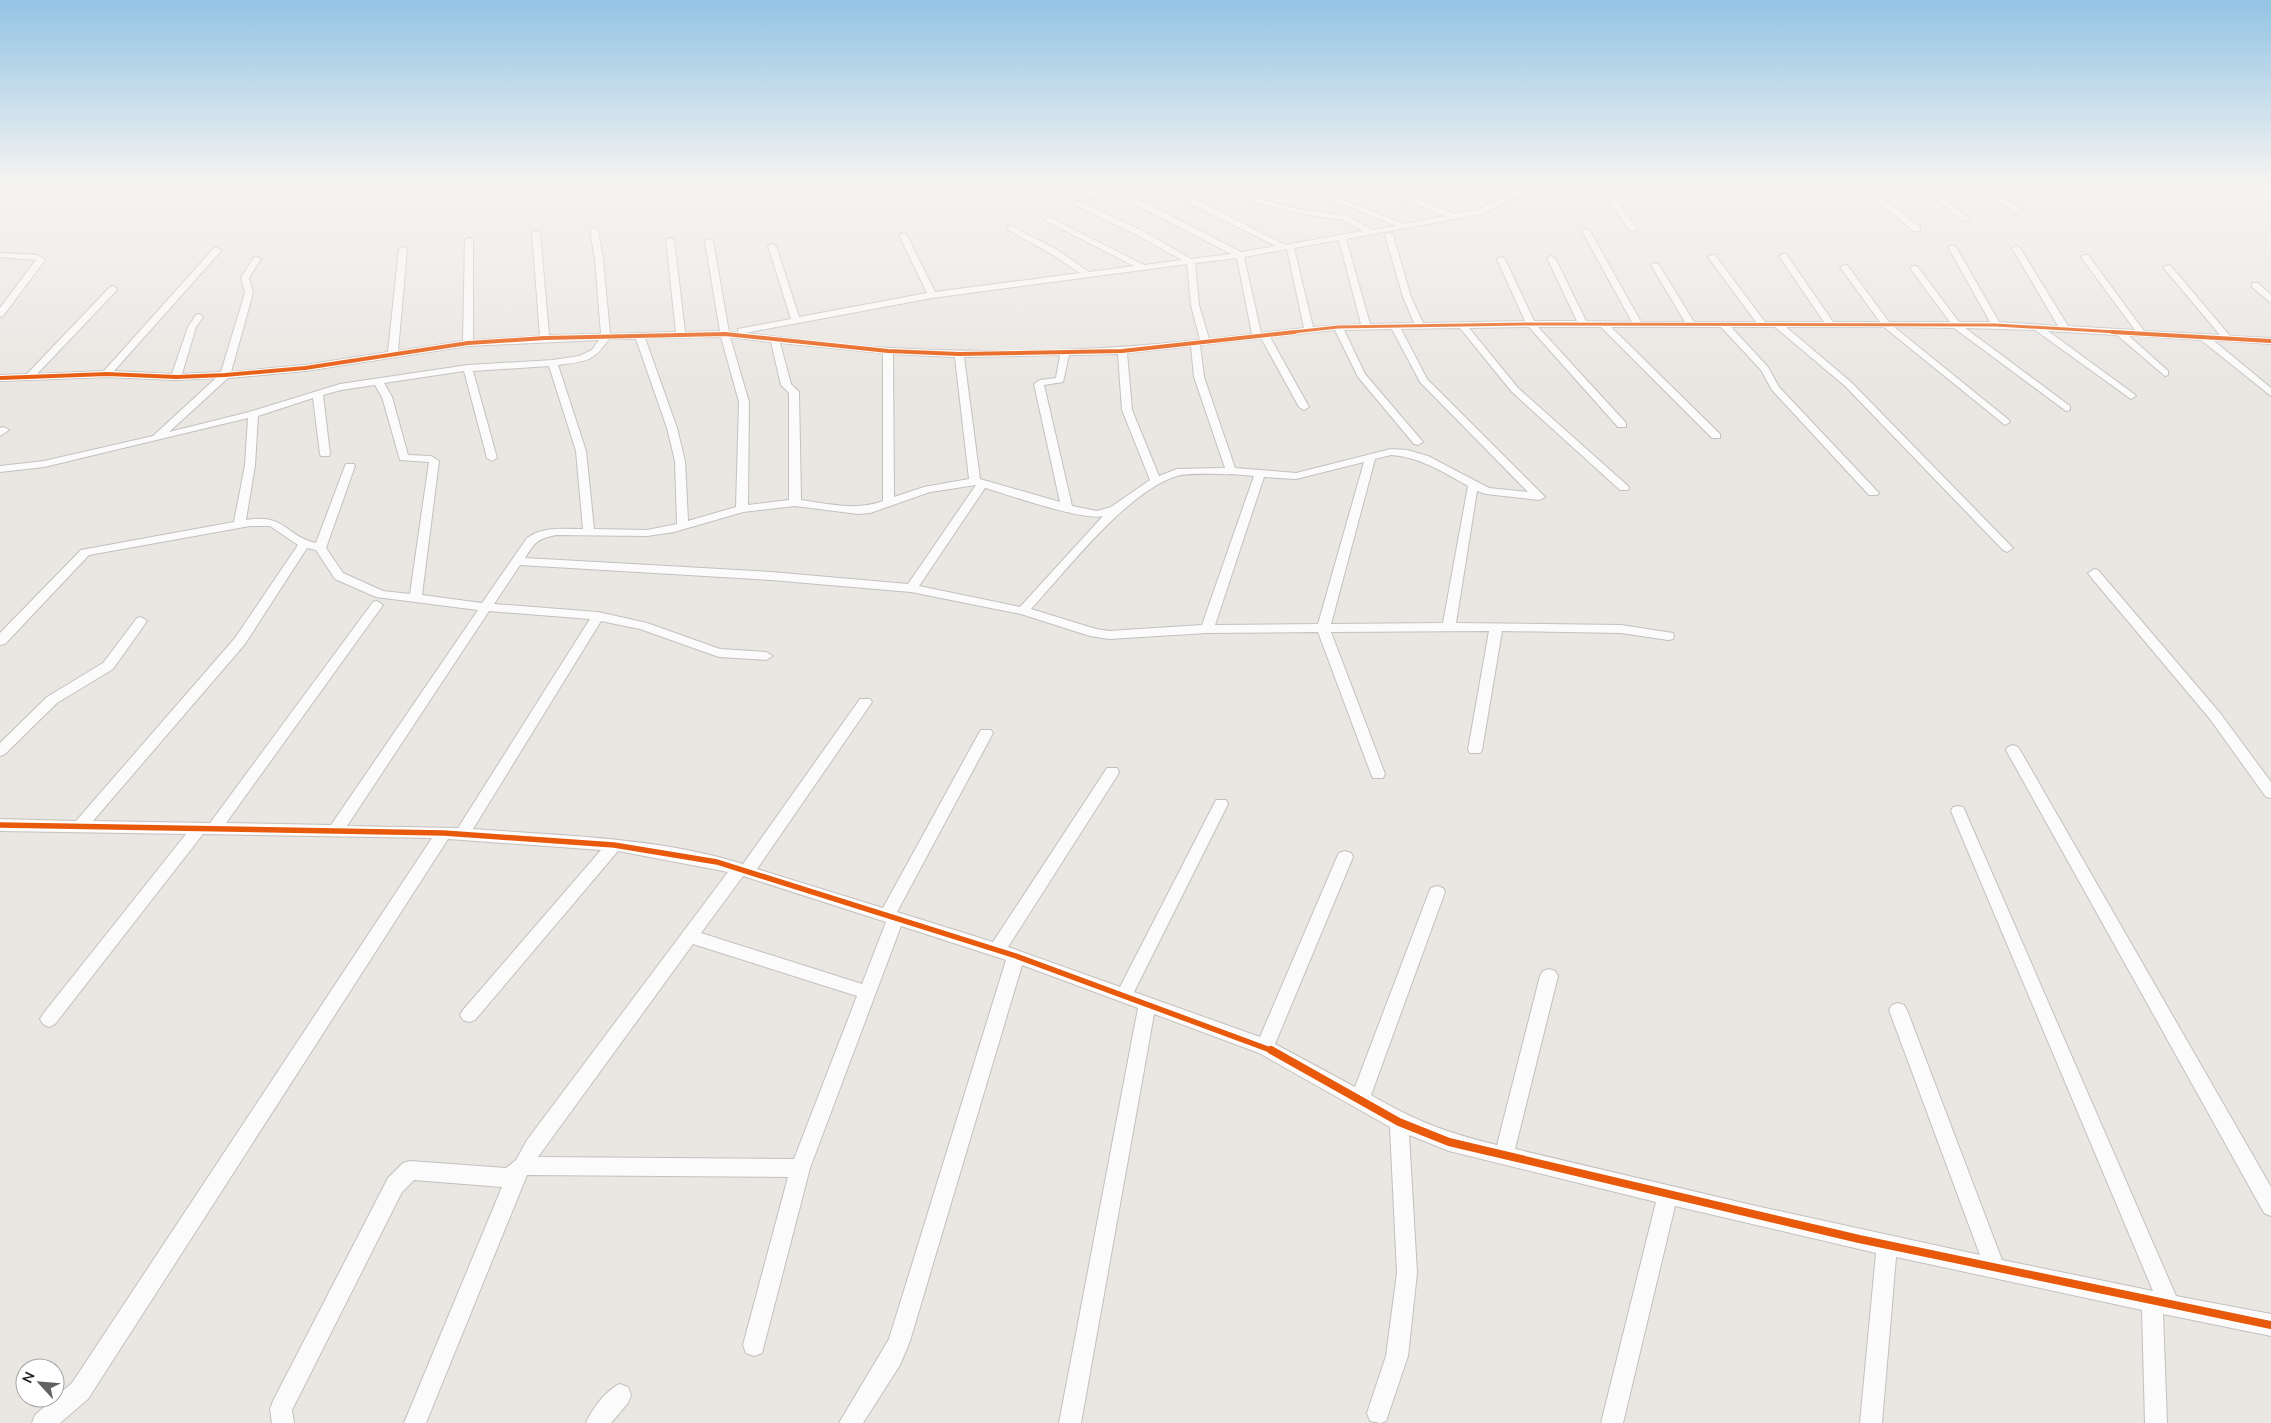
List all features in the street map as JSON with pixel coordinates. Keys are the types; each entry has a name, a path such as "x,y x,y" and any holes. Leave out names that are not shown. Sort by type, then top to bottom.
{"street":[{"path":"108,374 217,250"},
{"path":"392,353 403,250"},
{"path":"468,343 470,250"},
{"path":"537,250 545,338"},
{"path":"0,470 44,464 155,439 253,414 340,387 468,368 553,363 588,357 606,337 598,250"},
{"path":"671,250 681,335"},
{"path":"711,250 725,334 744,402 742,509"},
{"path":"773,250 796,321"},
{"path":"911,250 932,295"},
{"path":"1052,250 1089,276"},
{"path":"1110,250 1144,268"},
{"path":"1171,250 1191,262"},
{"path":"1231,250 1240,255 1260,335 1304,407"},
{"path":"725,334 932,295 1089,276 1266,250"},
{"path":"1287,250 1309,330"},
{"path":"1345,250 1366,327"},
{"path":"1394,250 1406,297 1420,327"},
{"path":"1597,250 1638,325"},
{"path":"1954,250 1996,325"},
{"path":"2017,250 2064,328"},
{"path":"0,255 37,257 40,260 0,314"},
{"path":"1784,256 1831,326"},
{"path":"1712,257 1763,325"},
{"path":"2085,257 2142,334"},
{"path":"155,439 225,375 249,293 245,278 257,258"},
{"path":"1551,258 1583,324"},
{"path":"1501,259 1531,324 1622,425"},
{"path":"1191,262 1200,342 1199,377 1231,471"},
{"path":"1655,265 1692,325"},
{"path":"1844,267 1887,326 2005,422"},
{"path":"2167,267 2228,339"},
{"path":"1914,268 1957,326 2066,408"},
{"path":"2255,285 2271,300"},
{"path":"30,376 113,289"},
{"path":"176,377 192,327 199,317"},
{"path":"2,379 30,376 108,374 176,377 225,375 305,368 392,353 468,343 545,338 725,334 888,351 959,354 1122,351 1338,327 1531,324 1996,325 2271,341"},
{"path":"1604,324 1716,436"},
{"path":"1724,325 1765,369 1775,388 1873,493"},
{"path":"1463,326 1515,390 1624,488"},
{"path":"1779,326 1848,384 2007,548"},
{"path":"1338,327 1361,375 1418,442"},
{"path":"1023,611 1115,510 1156,480 1178,472 1231,471 1296,476 1391,452 1407,453 1424,458 1486,491 1538,496 1423,380 1396,327"},
{"path":"2037,327 2131,396"},
{"path":"2120,332 2166,372"},
{"path":"640,336 672,428 680,461 683,526"},
{"path":"2202,337 2271,393"},
{"path":"775,339 786,385 794,392 795,503"},
{"path":"888,351 889,504"},
{"path":"1122,351 1126,410 1156,480"},
{"path":"1065,352 1060,380 1039,384 1067,508"},
{"path":"911,588 979,482 959,354"},
{"path":"553,363 581,452 589,532"},
{"path":"468,368 492,458"},
{"path":"378,382 387,397 404,458 431,459 434,461 415,599"},
{"path":"318,395 325,454"},
{"path":"239,525 250,466 253,414"},
{"path":"1370,458 1323,629 1378,774"},
{"path":"320,548 350,466"},
{"path":"1207,629 1260,473"},
{"path":"334,831 531,540 538,535 556,532 648,533 683,526 742,509 795,503 858,511 889,504 928,489 979,482 1067,508 1097,514 1115,510"},
{"path":"1449,628 1472,488"},
{"path":"0,641 85,552 239,525 273,523 304,544 320,548 340,576 380,594 486,607 598,616 643,626 719,652 766,656"},
{"path":"80,826 240,641 304,544"},
{"path":"518,561 771,576 911,588 1023,611 1096,633 1109,635 1207,629 1496,627 1621,629 1668,636"},
{"path":"2094,574 2215,716 2271,793"},
{"path":"49,1019 206,829 377,605"},
{"path":"43,1423 80,1391 598,616"},
{"path":"0,751 52,700 108,666 141,621"},
{"path":"1474,750 1496,627"},
{"path":"415,1423 520,1169 534,1146 689,936 743,870 865,702"},
{"path":"754,1345 800,1168 892,917 986,733"},
{"path":"2013,750 2271,1206"},
{"path":"997,950 1112,772"},
{"path":"1124,995 1221,804"},
{"path":"1958,811 2161,1304 2156,1423"},
{"path":"3,827 80,826 453,834 614,845 718,862 1016,956 1265,1047 1399,1122 1449,1142 1887,1245 2161,1304 2271,1325"},
{"path":"470,1015 614,845"},
{"path":"1265,1047 1346,857"},
{"path":"1360,1099 1437,892"},
{"path":"689,936 866,992"},
{"path":"850,1423 892,1357 899,1342 1016,956"},
{"path":"1504,1156 1549,976"},
{"path":"1070,1423 1147,1004"},
{"path":"1898,1010 1995,1268"},
{"path":"1378,1413 1396,1356 1407,1273 1399,1122"},
{"path":"283,1423 281,1409 395,1185 410,1170 509,1178 520,1169 800,1168"},
{"path":"1612,1423 1668,1194"},
{"path":"1871,1423 1887,1245"},
{"path":"597,1423 620,1395"}],"cycle path":[{"path":"0,378 107,374 176,377 225,375 305,368 468,343 545,338 725,334 888,351 959,354 1122,351 1338,327 1531,324 1996,325 2271,341"},
{"path":"0,825 444,833 614,845 717,862 1016,956 1265,1047 1399,1122 1449,1142 1859,1239 2065,1284 2271,1325"}]}
